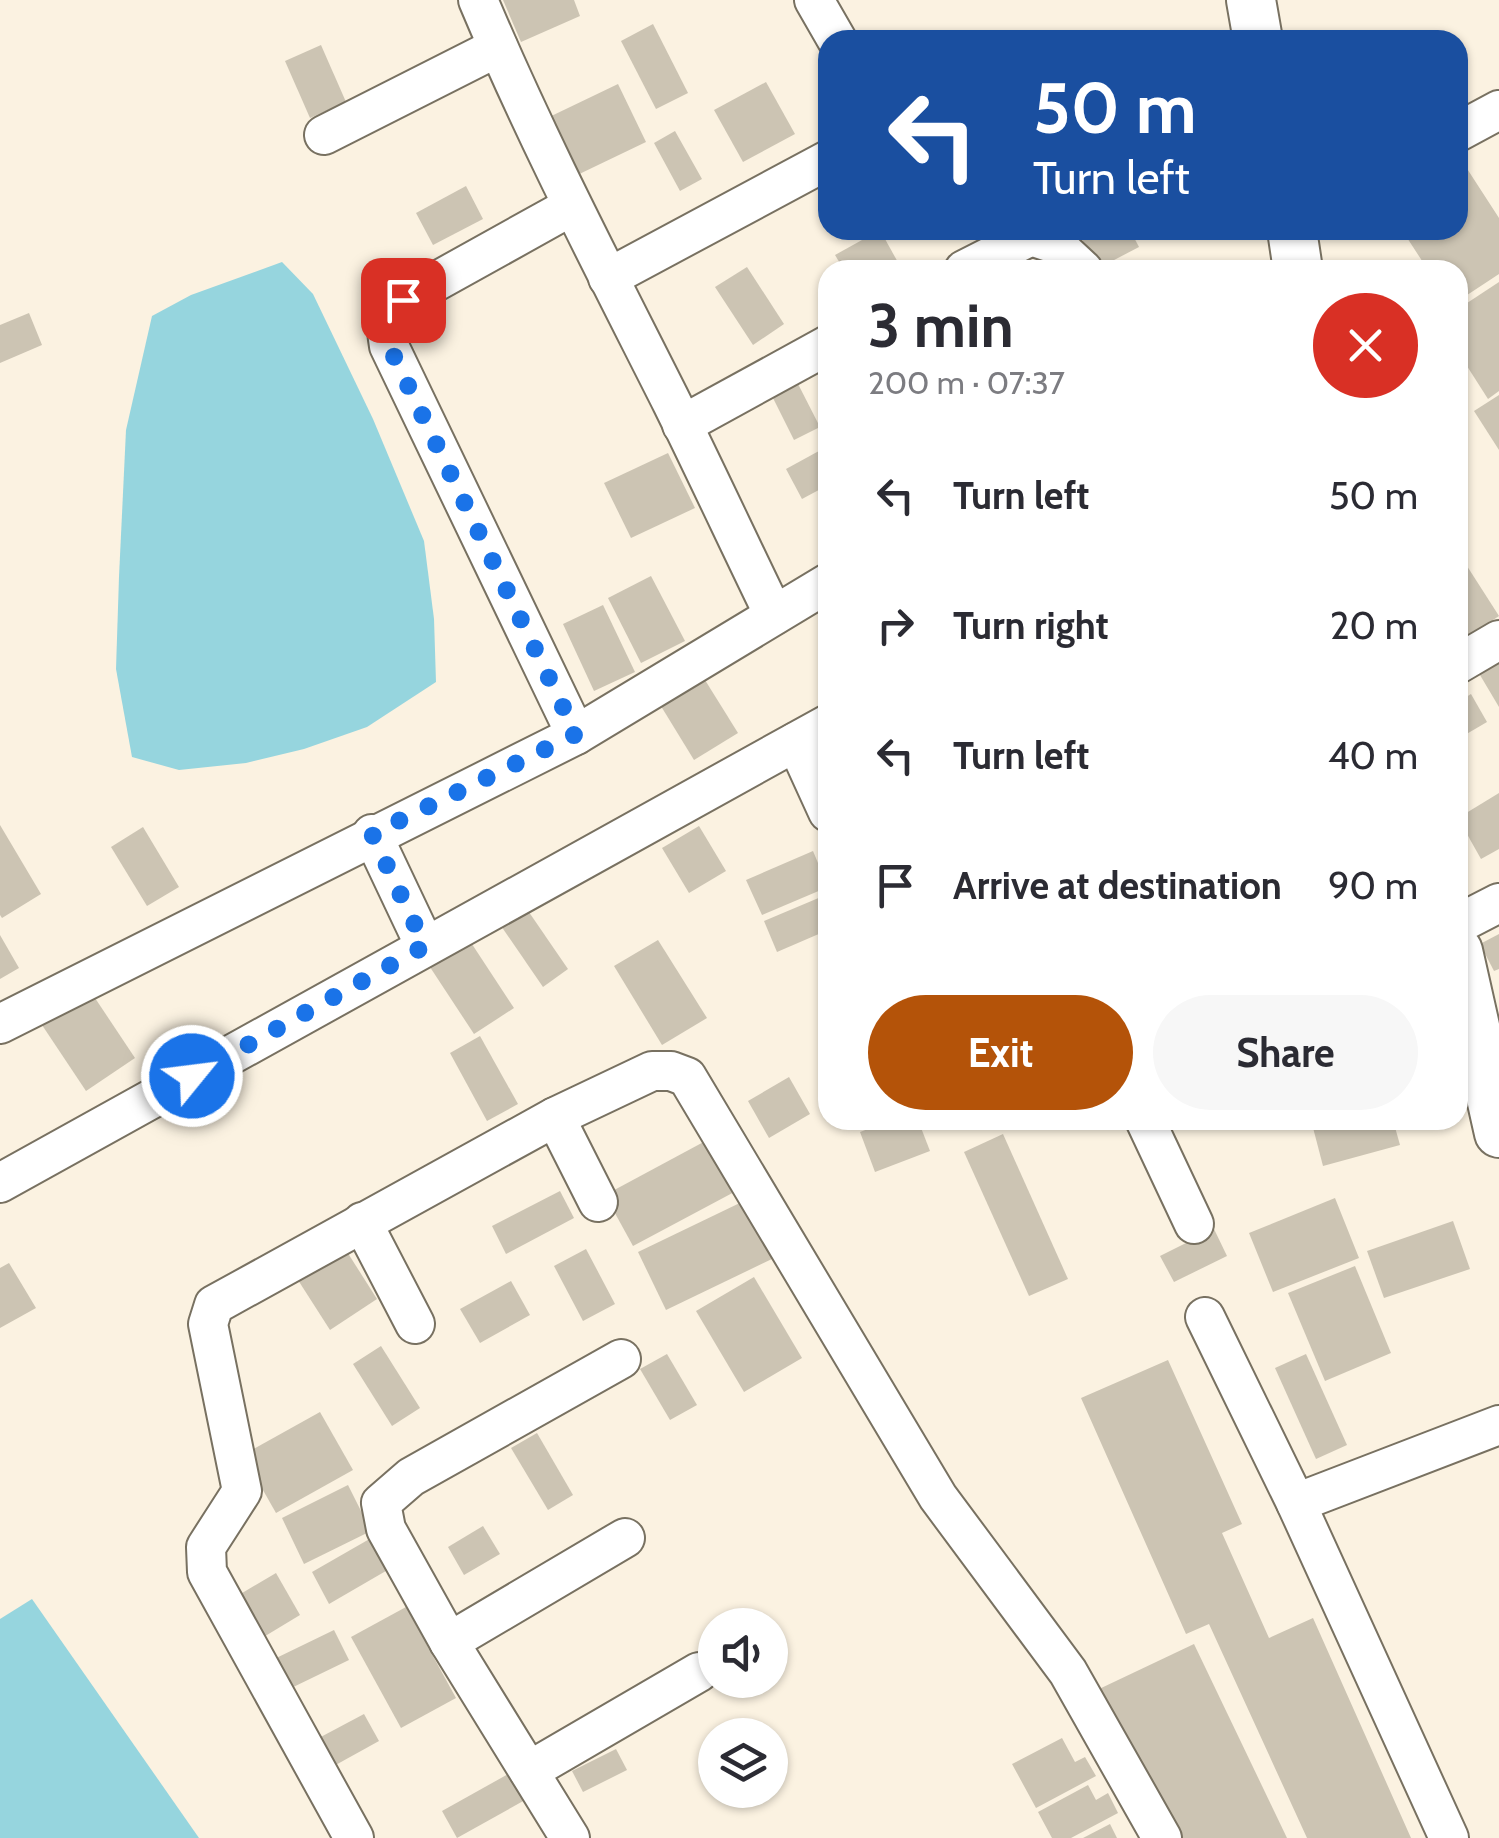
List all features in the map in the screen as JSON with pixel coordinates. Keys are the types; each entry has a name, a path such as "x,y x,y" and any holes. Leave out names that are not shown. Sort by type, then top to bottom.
{"street":[{"path":"478,0 572,206 774,615"},
{"path":"814,0 831,30"},
{"path":"1252,0 1256,30"},
{"path":"324,135 498,48"},
{"path":"1468,127 1499,110"},
{"path":"608,278 818,165"},
{"path":"572,206 403,300 390,311 385,326 389,346 576,734"},
{"path":"984,260 1023,240"},
{"path":"1043,240 1055,244 1072,260"},
{"path":"682,424 818,350"},
{"path":"0,1024 576,734 818,590"},
{"path":"1468,658 1499,640"},
{"path":"0,1182 812,733 818,763"},
{"path":"372,834 425,946"},
{"path":"1468,919 1499,902"},
{"path":"1468,995 1499,1133"},
{"path":"354,1838 207,1572 206,1547 242,1490 208,1324 214,1304 554,1117 652,1071 671,1071 687,1078 938,1496 1068,1672 1162,1838"},
{"path":"554,1117 598,1202"},
{"path":"1150,1130 1194,1224"},
{"path":"362,1222 415,1324"},
{"path":"1204,1317 1296,1503 1450,1838"},
{"path":"570,1838 386,1530 382,1503 411,1477 621,1359"},
{"path":"1296,1503 1499,1426"},
{"path":"450,1642 624,1538"},
{"path":"529,1771 698,1673"}],"water":[{"path":"282,262 313,294 373,419 424,541 434,619 436,682 367,727 304,749 246,763 179,770 132,757 116,669 126,430 152,316 191,295"},
{"path":"32,1599 199,1838 0,1838 0,1619"}],"building":[{"path":"503,0 574,0 580,16 521,42"},
{"path":"653,24 688,93 656,109 621,41"},
{"path":"321,45 346,102 310,118 285,61"},
{"path":"766,82 795,134 743,162 714,110"},
{"path":"618,84 646,142 571,178 543,120"},
{"path":"675,131 702,179 680,191 654,143"},
{"path":"1468,170 1499,218 1499,274 1468,294 1468,260 1422,260 1408,240 1468,240"},
{"path":"466,186 483,219 433,245 416,213"},
{"path":"862,240 886,240 897,260 838,260 835,255"},
{"path":"1083,240 1135,240 1139,247 1114,260 1088,260 1076,244"},
{"path":"747,267 784,324 753,345 715,287"},
{"path":"1499,282 1499,391 1488,399 1468,368 1468,302"},
{"path":"29,313 42,345 0,363 0,325"},
{"path":"796,380 818,428 794,440 771,394"},
{"path":"1499,395 1499,450 1474,411"},
{"path":"818,451 818,490 802,499 786,469"},
{"path":"668,453 695,508 631,538 604,483"},
{"path":"1468,568 1499,616 1468,636"},
{"path":"651,576 685,641 641,663 608,598"},
{"path":"603,605 635,672 594,691 563,624"},
{"path":"1499,657 1499,707 1477,670"},
{"path":"700,672 738,733 694,760 656,698"},
{"path":"1471,694 1487,722 1468,733"},
{"path":"1499,793 1499,849 1481,859 1468,836 1468,812"},
{"path":"0,825 41,894 2,918 0,915"},
{"path":"699,826 726,871 689,893 662,848"},
{"path":"143,827 179,887 147,906 111,847"},
{"path":"813,851 818,863 818,891 762,915 746,880"},
{"path":"818,898 818,934 777,952 764,921"},
{"path":"522,902 568,969 543,987 497,920"},
{"path":"1499,934 1499,969 1494,971 1480,944"},
{"path":"0,935 19,968 0,979"},
{"path":"466,935 514,1008 474,1034 426,961"},
{"path":"658,940 707,1018 662,1045 614,966"},
{"path":"91,992 135,1058 86,1091 42,1025"},
{"path":"480,1036 518,1104 487,1121 450,1053"},
{"path":"789,1077 810,1114 769,1138 748,1101"},
{"path":"922,1130 930,1151 875,1172 860,1132"},
{"path":"1314,1130 1396,1130 1400,1145 1323,1166"},
{"path":"1003,1134 1068,1279 1029,1296 964,1152"},
{"path":"711,1138 738,1190 633,1246 605,1195"},
{"path":"560,1191 574,1218 506,1254 492,1226"},
{"path":"1335,1198 1359,1258 1273,1292 1249,1233"},
{"path":"746,1200 774,1258 666,1310 638,1252"},
{"path":"1453,1221 1470,1269 1384,1298 1367,1251"},
{"path":"1214,1229 1227,1256 1174,1282 1160,1256"},
{"path":"337,1236 377,1299 330,1330 289,1266"},
{"path":"586,1249 615,1304 583,1321 554,1266"},
{"path":"9,1263 36,1308 0,1328 0,1268"},
{"path":"1355,1266 1391,1353 1325,1381 1288,1293"},
{"path":"754,1277 802,1358 744,1392 696,1311"},
{"path":"511,1281 530,1315 480,1343 460,1309"},
{"path":"381,1346 420,1408 392,1426 353,1364"},
{"path":"667,1354 697,1405 670,1420 640,1369"},
{"path":"1306,1354 1347,1445 1316,1459 1275,1368"},
{"path":"1168,1360 1242,1524 1222,1533 1269,1638 1313,1618 1411,1838 1307,1838 1209,1624 1186,1634 1081,1398"},
{"path":"320,1412 353,1470 276,1513 243,1455"},
{"path":"537,1433 573,1495 548,1510 511,1448"},
{"path":"348,1485 371,1531 304,1564 282,1518"},
{"path":"483,1526 500,1554 464,1575 448,1547"},
{"path":"373,1537 391,1568 329,1604 312,1572"},
{"path":"276,1573 300,1615 257,1641 232,1599"},
{"path":"406,1607 456,1698 401,1728 351,1637"},
{"path":"334,1630 349,1660 283,1692 268,1662"},
{"path":"1194,1644 1287,1838 1168,1838 1097,1690"},
{"path":"364,1714 379,1741 332,1767 317,1739"},
{"path":"1062,1738 1075,1762 1085,1757 1096,1776 1036,1808 1012,1764"},
{"path":"616,1749 627,1770 583,1792 572,1771"},
{"path":"510,1773 525,1800 457,1838 442,1811"},
{"path":"1088,1785 1096,1800 1108,1793 1118,1813 1071,1838 1052,1838 1038,1812"},
{"path":"1110,1824 1117,1838 1083,1838"}],"route":[{"path":"192,1076 425,946 372,834 576,734 389,346 385,326 390,311 403,300"}]}
